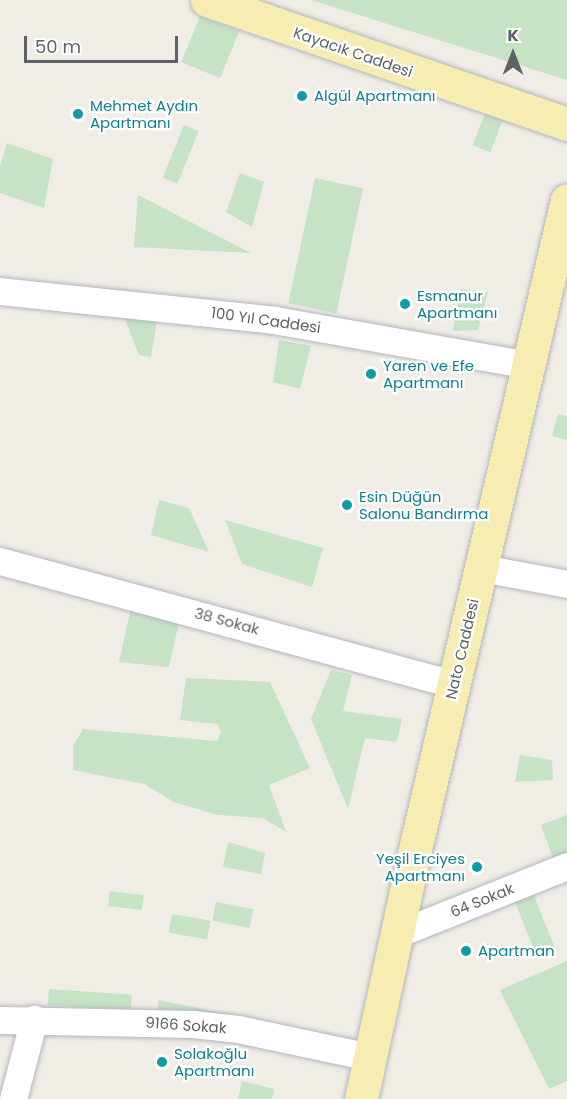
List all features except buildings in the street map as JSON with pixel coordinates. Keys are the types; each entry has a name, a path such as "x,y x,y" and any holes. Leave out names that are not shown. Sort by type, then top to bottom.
{"main road":[{"name":"Kayacık Caddesi","path":"207,0 567,124"},
{"name":"Nato Caddesi","path":"361,1099 454,684 567,200"}],"street":[{"name":"100 Yıl Caddesi","path":"0,291 274,320 529,365"},
{"name":"38 Sokak","path":"0,561 454,684"},
{"path":"481,568 567,584"},
{"name":"64 Sokak","path":"397,934 567,866"},
{"path":"14,1099 34,1019"},
{"name":"9166 Sokak","path":"0,1020 34,1019 238,1029 370,1057"}],"green space":[{"path":"311,0 567,0 567,80"},
{"path":"200,16 239,32 220,78 181,62"},
{"path":"487,108 505,115 490,152 473,145"},
{"path":"184,125 199,131 177,184 163,178"},
{"path":"7,143 53,159 44,208 0,193 0,166"},
{"path":"240,173 264,182 252,227 226,212"},
{"path":"315,178 363,188 336,313 288,303"},
{"path":"138,195 251,253 134,247"},
{"path":"460,289 488,292 478,330 453,331"},
{"path":"124,317 157,320 151,357 139,355"},
{"path":"279,340 311,346 300,389 273,382"},
{"path":"558,414 567,416 567,440 552,436"},
{"path":"159,500 189,508 209,552 151,535"},
{"path":"225,520 323,548 312,587 242,564"},
{"path":"131,608 179,622 169,667 119,662"},
{"path":"331,670 352,675 343,711 402,719 397,742 365,738 348,809 311,719"},
{"path":"186,678 270,682 310,768 269,785 286,832 263,818 217,815 174,802 144,784 73,770 73,746 83,729 217,741 221,732 217,724 180,720"},
{"path":"520,755 552,760 553,780 515,782"},
{"path":"567,815 567,856 554,861 541,825"},
{"path":"228,842 265,853 261,874 223,867"},
{"path":"110,891 144,895 142,910 108,906"},
{"path":"532,891 555,948 536,955 513,898"},
{"path":"216,902 253,909 250,928 212,921"},
{"path":"172,914 210,921 207,939 169,933"},
{"path":"567,961 567,1081 549,1089 500,990"},
{"path":"49,989 132,995 131,1011 48,1005"},
{"path":"159,1000 231,1015 160,1013 157,1010"},
{"path":"242,1081 274,1089 272,1099 238,1099"}],"place":[{"name":"Algül Apartmanı","path":"302,96"},
{"name":"Mehmet Aydın Apartmanı","path":"78,114"},
{"name":"Esmanur Apartmanı","path":"405,304"},
{"name":"Yaren ve Efe Apartmanı","path":"371,374"},
{"name":"Esin Düğün Salonu Bandırma","path":"347,505"},
{"name":"Yeşil Erciyes Apartmanı","path":"477,867"},
{"name":"Apartman","path":"466,951"},
{"name":"Solakoğlu Apartmanı","path":"162,1062"}]}
